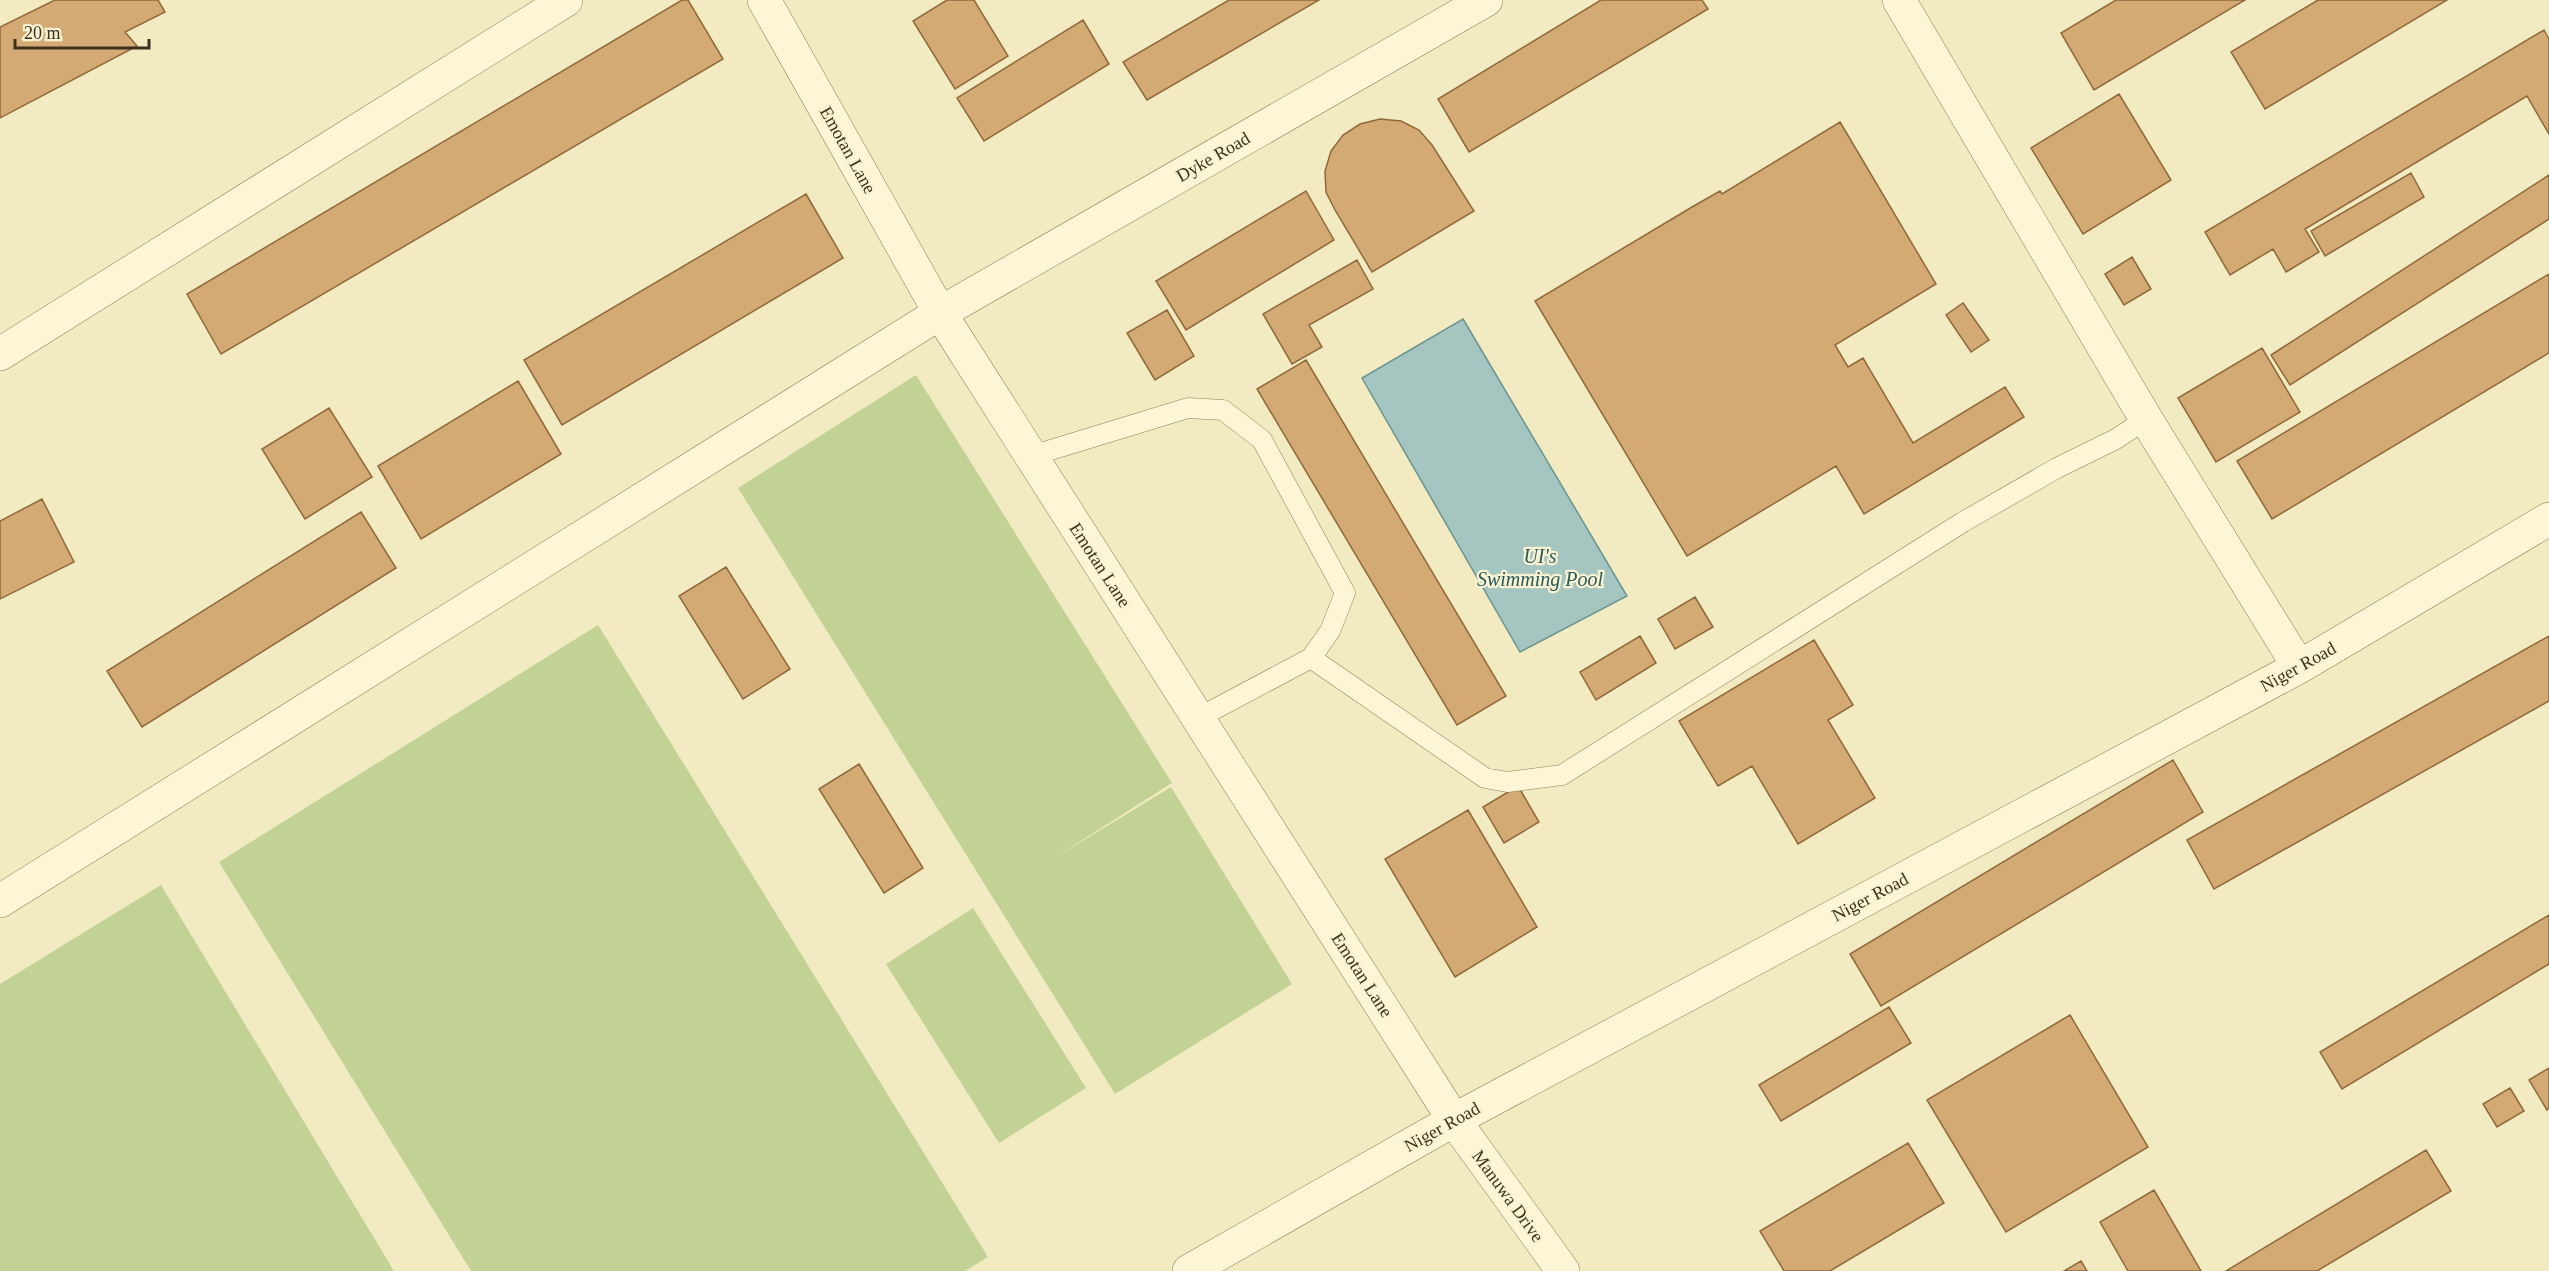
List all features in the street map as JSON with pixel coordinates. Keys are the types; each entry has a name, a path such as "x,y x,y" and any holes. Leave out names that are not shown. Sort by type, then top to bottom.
{"street":[{"path":"0,354 566,0"},
{"name":"Emotan Lane","path":"764,0 940,313 1454,1120"},
{"name":"Dyke Road","path":"47,872 940,313 1486,0"},
{"path":"1899,0 2146,419 2299,668"},
{"name":"Niger Road","path":"1189,1271 1454,1120 2299,668 2549,519"},
{"path":"0,888 47,872"},
{"path":"0,901 47,872"},
{"name":"Manuwa Drive","path":"1454,1120 1563,1271"}],"lane":[{"path":"1030,456 1188,408 1222,410 1262,440 1345,593 1330,631 1311,658 1198,718"},
{"path":"1311,658 1485,778 1507,782 1562,775 1964,522 2057,468 2116,439 2146,419"}],"green space":[{"path":"916,375 1172,783 1051,860 1171,787 1292,984 1115,1094 738,488"},
{"path":"598,625 988,1257 965,1271 471,1271 219,862"},
{"path":"161,885 394,1271 0,1271 0,984"},
{"path":"973,908 1086,1088 999,1143 886,964"}],"water":[{"name":"UI's Swimming Pool","path":"1463,319 1627,596 1520,652 1362,378"}],"building":[{"path":"55,0 158,0 165,12 125,32 137,46 0,118 0,27"},
{"path":"682,0 688,0 723,59 221,354 187,294"},
{"path":"947,0 974,0 1008,56 955,89 913,21"},
{"path":"1229,0 1319,0 1147,100 1123,62"},
{"path":"1601,0 1702,0 1708,9 1469,152 1438,99"},
{"path":"2116,0 2245,0 2094,90 2061,33"},
{"path":"2318,0 2447,0 2265,109 2231,52"},
{"path":"1083,20 1109,64 984,141 957,98"},
{"path":"2544,30 2549,39 2549,134 2527,96 2305,229 2319,252 2286,272 2273,249 2230,275 2205,232"},
{"path":"2119,94 2171,180 2083,234 2031,148"},
{"path":"1380,119 1401,121 1419,130 1432,145 1474,211 1372,272 1326,192 1325,171 1331,151 1343,135 1360,124"},
{"path":"1840,122 1936,284 1835,345 1848,367 1863,358 1913,443 2005,387 2024,417 1864,514 1836,466 1687,556 1535,301 1692,207 1720,191 1722,194"},
{"path":"2411,173 2424,197 2325,256 2311,231"},
{"path":"2549,175 2549,219 2290,385 2271,355"},
{"path":"1306,191 1334,240 1186,330 1156,281"},
{"path":"806,194 843,258 562,425 524,360"},
{"path":"2132,257 2151,289 2124,305 2105,274"},
{"path":"1357,260 1373,289 1309,325 1322,347 1292,364 1263,314"},
{"path":"2549,274 2549,353 2272,519 2237,461"},
{"path":"1963,303 1989,340 1971,352 1946,315"},
{"path":"1167,310 1194,356 1155,380 1127,333"},
{"path":"2262,348 2300,412 2216,462 2178,398"},
{"path":"1306,360 1506,696 1457,725 1257,389"},
{"path":"518,381 561,454 421,539 378,466"},
{"path":"329,408 372,477 305,519 262,449"},
{"path":"42,499 74,562 0,599 0,521"},
{"path":"361,512 396,568 142,727 107,671"},
{"path":"726,567 790,669 743,699 679,596"},
{"path":"1695,597 1713,627 1675,649 1658,619"},
{"path":"1640,636 1656,663 1596,700 1580,672"},
{"path":"2549,636 2549,701 2214,889 2187,840"},
{"path":"1814,640 1853,705 1828,720 1875,798 1798,844 1752,766 1718,786 1679,721"},
{"path":"2173,760 2203,812 1881,1006 1850,954"},
{"path":"859,764 923,868 884,893 819,789"},
{"path":"1518,786 1539,822 1504,843 1483,807"},
{"path":"1468,810 1537,927 1455,977 1385,859"},
{"path":"2549,915 2549,964 2342,1089 2320,1052"},
{"path":"1889,1007 1911,1043 1781,1121 1759,1085"},
{"path":"2070,1015 2148,1147 2006,1232 1927,1100"},
{"path":"2549,1068 2549,1108 2547,1110 2529,1080"},
{"path":"2510,1088 2524,1111 2497,1127 2483,1104"},
{"path":"1908,1143 1944,1203 1830,1271 1784,1271 1760,1231"},
{"path":"2426,1150 2451,1191 2317,1271 2226,1271"},
{"path":"2154,1190 2201,1271 2128,1271 2100,1222"},
{"path":"2081,1261 2087,1271 2064,1271"}]}
